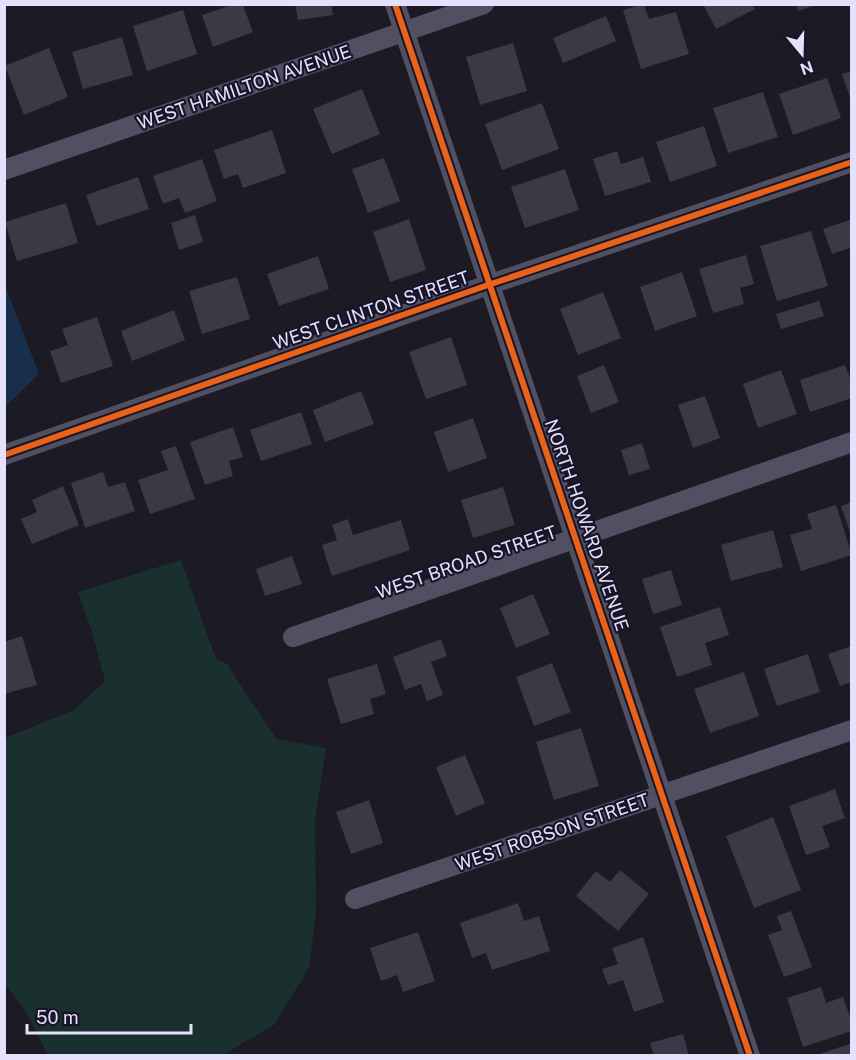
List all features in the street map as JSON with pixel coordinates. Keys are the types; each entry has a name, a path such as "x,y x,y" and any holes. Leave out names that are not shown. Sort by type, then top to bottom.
{"street":[{"name":"NORTH HOWARD AVENUE","path":"395,4 750,1056"},
{"name":"WEST HAMILTON AVENUE","path":"4,171 484,4"},
{"name":"WEST CLINTON STREET","path":"4,455 488,285 852,162"},
{"name":"WEST BROAD STREET","path":"293,637 852,442"},
{"name":"WEST ROBSON STREET","path":"355,899 852,730"}],"green space":[{"path":"181,560 216,659 227,664 277,739 326,748 315,819 316,912 309,968 274,1025 223,1055 48,1055 26,1012 5,984 5,738 74,710 105,681 78,592"}],"water":[{"path":"5,285 39,374 4,407"}],"building":[{"path":"295,4 331,4 333,15 298,20"},
{"path":"703,4 752,4 755,9 716,29"},
{"path":"796,4 816,4 816,5 798,11"},
{"path":"232,5 243,5 253,32 213,47 202,15"},
{"path":"644,5 649,19 676,12 689,54 641,69 623,10"},
{"path":"183,10 197,54 147,71 133,26"},
{"path":"606,16 616,41 563,63 553,38"},
{"path":"122,37 133,75 83,89 72,52"},
{"path":"513,43 527,91 480,105 466,57"},
{"path":"49,48 68,97 24,115 5,66"},
{"path":"852,71 852,100 851,100 842,74"},
{"path":"827,78 841,118 793,135 779,94"},
{"path":"362,89 380,134 332,154 313,109"},
{"path":"763,92 778,137 728,153 713,108"},
{"path":"542,103 559,149 502,170 485,124"},
{"path":"704,126 717,166 670,182 656,142"},
{"path":"272,130 286,173 243,188 238,174 224,179 214,150"},
{"path":"617,151 621,164 643,157 651,182 605,196 593,159"},
{"path":"384,158 400,201 368,213 352,169"},
{"path":"202,159 217,201 185,213 179,198 163,204 153,176"},
{"path":"565,169 579,210 525,228 511,187"},
{"path":"138,177 149,209 97,226 86,195"},
{"path":"66,203 78,243 17,261 5,222"},
{"path":"195,215 203,242 179,250 171,223"},
{"path":"409,219 426,270 390,282 373,232"},
{"path":"852,219 852,247 832,254 823,229"},
{"path":"811,231 828,286 777,301 760,246"},
{"path":"746,255 754,284 740,288 744,304 713,313 699,269"},
{"path":"318,256 329,289 279,306 267,274"},
{"path":"682,272 697,316 655,331 640,287"},
{"path":"237,277 250,319 202,334 189,291"},
{"path":"603,292 621,338 578,355 560,309"},
{"path":"819,301 824,316 781,329 776,314"},
{"path":"174,310 185,340 132,361 121,331"},
{"path":"97,317 113,366 61,383 50,351 68,345 62,329"},
{"path":"451,337 467,385 426,399 409,352"},
{"path":"604,365 619,402 591,413 577,376"},
{"path":"845,365 852,383 852,398 810,412 800,380"},
{"path":"781,370 797,414 758,428 743,384"},
{"path":"361,391 374,424 325,442 313,410"},
{"path":"705,396 720,438 693,448 678,405"},
{"path":"301,412 312,444 261,461 250,430"},
{"path":"473,418 487,458 448,472 434,432"},
{"path":"233,427 243,457 229,461 233,476 205,485 190,442"},
{"path":"642,443 650,469 629,475 621,450"},
{"path":"176,446 195,499 150,514 138,480 168,470 161,451"},
{"path":"103,472 108,487 125,482 135,511 85,528 71,483"},
{"path":"63,486 79,525 32,544 21,519 37,512 32,500"},
{"path":"503,487 515,525 473,538 461,500"},
{"path":"852,502 852,535 851,535 841,506"},
{"path":"836,505 852,555 801,571 790,535 812,529 807,514"},
{"path":"348,519 353,535 401,520 410,550 332,576 322,545 337,540 332,525"},
{"path":"773,530 783,567 731,581 721,545"},
{"path":"292,556 302,584 265,596 256,569"},
{"path":"671,570 682,605 653,614 642,579"},
{"path":"533,594 550,634 516,648 500,608"},
{"path":"720,607 729,635 705,643 712,665 677,677 660,627"},
{"path":"22,636 37,685 4,694 4,642"},
{"path":"441,639 447,656 431,662 443,695 427,701 421,684 405,690 393,657"},
{"path":"852,646 852,682 840,686 828,654"},
{"path":"808,654 820,692 777,706 764,669"},
{"path":"552,663 571,712 534,726 516,677"},
{"path":"377,664 386,694 370,699 374,714 341,724 327,679"},
{"path":"744,672 759,716 710,733 694,689"},
{"path":"581,728 599,786 554,800 536,742"},
{"path":"465,755 485,803 456,816 436,767"},
{"path":"835,789 845,818 822,826 830,847 806,855 789,806"},
{"path":"369,800 383,843 351,854 336,812"},
{"path":"773,817 801,890 754,908 726,836"},
{"path":"620,870 649,894 618,931 576,896 596,871 610,882"},
{"path":"518,903 524,921 539,916 550,951 492,970 486,953 472,958 460,923"},
{"path":"791,911 812,967 784,977 768,935 782,930 777,916"},
{"path":"418,932 435,981 403,992 397,975 381,981 370,948"},
{"path":"643,937 664,1002 634,1012 623,980 608,985 602,969 618,964 612,948"},
{"path":"821,987 826,1003 843,997 852,1022 852,1031 803,1047 787,998"},
{"path":"683,1034 689,1056 654,1056 650,1043"},
{"path":"852,1043 852,1056 817,1056 817,1055"}],"cycle path":[{"path":"395,4 750,1056"},
{"path":"4,455 488,285 852,162"}]}
